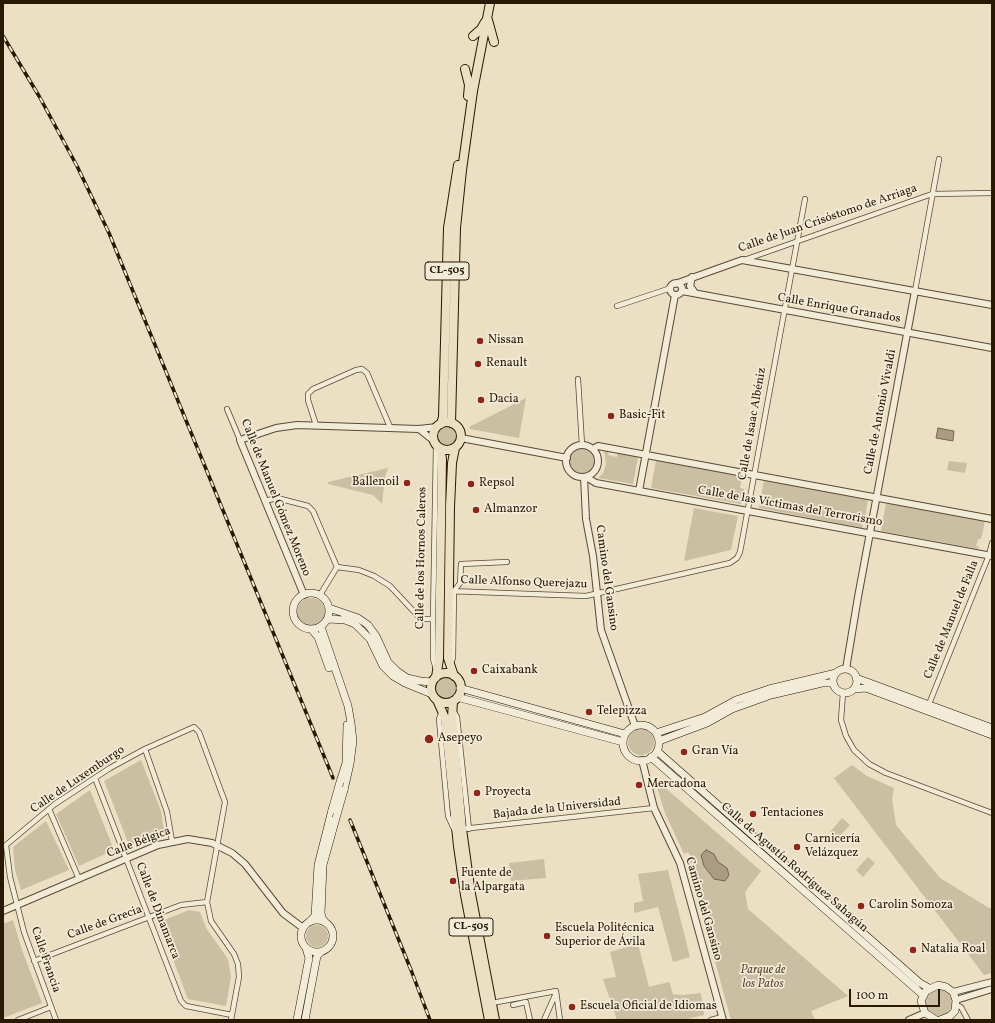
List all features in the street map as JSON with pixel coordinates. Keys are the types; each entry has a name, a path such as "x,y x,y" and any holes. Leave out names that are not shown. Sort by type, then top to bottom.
{"main road":[{"name":"CL-505","path":"451,423 456,228 473,91 490,3"},
{"path":"472,36 481,28 487,18"},
{"path":"487,18 494,42"},
{"path":"465,69 469,85 466,119"},
{"name":"CL-505","path":"437,445 434,433 439,426 442,417 448,228 466,119 473,91"},
{"path":"439,426 451,423 458,428 461,438 455,448 452,463 451,591 448,658 450,667 458,681 460,688 625,734"},
{"path":"437,445 448,450 455,448"},
{"name":"Calle de los Hornos Caleros","path":"435,677 439,659 442,467 437,445"},
{"path":"330,608 328,618 321,627 312,630 301,627 294,618 293,613 295,602 309,593 320,595 330,608 358,618 368,625 376,636 388,662 407,678 420,682 445,673 454,676"},
{"path":"328,618 346,620 355,624 370,639 383,666 393,676 445,703 455,699 623,742"},
{"path":"305,1020 317,956 329,947 333,939 331,930 322,918 321,913 323,865 344,790 350,764 353,741 348,706 321,627"},
{"path":"297,1020 309,958 301,939 303,928 315,916 318,864 346,763 348,743 344,707 318,637 312,630"},
{"path":"656,733 705,717 736,700 769,689 836,673 846,669 853,672 856,678 854,689"},
{"path":"836,673 833,683 836,690 843,693 854,689 866,688 992,735"},
{"name":"CL-505","path":"435,677 435,697 445,718 463,831 471,894 495,1020"},
{"path":"856,678 992,728"},
{"path":"659,741 707,723 732,709 771,695 833,683"},
{"name":"CL-505","path":"460,688 455,699 453,709 463,831 464,895 489,1020"},
{"path":"635,726 647,726 656,733 659,741 656,751 651,757 642,760 633,759 626,752 623,742 625,734 635,726"},
{"name":"Calle de Agustín Rodríguez Sahagún","path":"656,751 920,982 929,988"},
{"name":"Calle de Agustín Rodríguez Sahagún","path":"651,757 923,995"},
{"path":"309,922 317,920 326,923"},
{"path":"306,948 313,952 321,952"},
{"path":"936,1020 925,1013 922,1007 923,995 929,988 938,985 946,987 953,992 956,1002 947,1019 940,1020"}],"street":[{"name":"Calle de Antonio Vivaldi","path":"846,669 876,497 939,159"},
{"name":"Calle de Juan Crisóstomo de Arriaga","path":"617,306 742,260 932,194 992,193"},
{"name":"Calle de Isaac Albéniz","path":"598,595 730,562 737,558 740,552 748,511 805,199"},
{"path":"742,260 992,305"},
{"path":"692,278 690,286 695,293"},
{"path":"639,491 676,295 682,291 680,285 673,286 671,293 676,295"},
{"name":"Calle Enrique Granados","path":"682,291 992,348"},
{"path":"316,425 308,400 308,394 313,389 356,370 362,369 367,373 390,427"},
{"path":"578,379 582,445"},
{"name":"Calle de Manuel Gómez Moreno","path":"227,409 304,595"},
{"path":"240,440 280,427 316,425 419,429 439,426"},
{"path":"419,429 437,445"},
{"path":"461,438 567,458"},
{"name":"Calle de los Hornos Caleros","path":"435,677 432,619 437,445"},
{"path":"582,445 593,449 598,456 598,465 594,473 585,477 572,473 567,466 567,458 572,449 582,445"},
{"name":"Calle de las Víctimas del Terrorismo","path":"593,449 598,446 646,454 992,519"},
{"name":"Calle de las Víctimas del Terrorismo","path":"585,477 596,483 991,555"},
{"name":"Camino del Gansino","path":"585,477 586,520 593,556 604,641 635,726"},
{"path":"265,501 277,498 312,508 336,567"},
{"name":"Calle de Manuel de Falla","path":"929,704 991,555 992,543"},
{"path":"451,591 460,583 461,564 507,562"},
{"path":"336,567 359,570 374,576 390,586 418,616 424,619 432,619"},
{"path":"320,595 336,567"},
{"name":"Calle Alfonso Querejazu","path":"451,591 586,596 598,595"},
{"path":"843,693 841,720 846,736 854,750 869,764 886,773 992,814"},
{"name":"Calle de Luxemburgo","path":"17,905 10,877 6,844 49,809 118,762 190,727 198,729 225,802 217,845"},
{"path":"145,749 167,812 172,841"},
{"name":"Camino del Gansino","path":"642,760 654,808 680,863 722,1018"},
{"name":"Calle de Dinamarca","path":"95,778 182,1004 231,1017"},
{"name":"Bajada de la Universidad","path":"463,831 654,808"},
{"path":"49,809 79,879"},
{"name":"Calle Bélgica","path":"3,911 172,841 192,840 217,845 239,858 283,913 303,928"},
{"path":"217,845 207,902 211,921 234,954 238,964 239,977 231,1017"},
{"name":"Calle de Grecia","path":"34,961 187,903 207,902"},
{"name":"Calle Francia","path":"17,905 34,961 56,1020"},
{"path":"953,992 992,982"},
{"path":"968,1020 956,1002 992,989"},
{"path":"492,1003 556,991"},
{"path":"544,1020 556,991"},
{"path":"556,991 560,1020"},
{"path":"513,1005 526,1002 530,1020"},
{"path":"18,1020 51,1007"},
{"path":"909,1020 925,1013"},
{"path":"711,1020 722,1018"}],"green space":[{"path":"526,398 519,438 470,429 469,427"},
{"path":"447,427 453,430 456,436 453,442 447,445 441,442 438,436 441,430"},
{"path":"582,448 591,452 595,461 591,470 582,474 573,470 569,461 573,452"},
{"path":"604,450 609,451 608,455 617,457 617,453 638,457 633,484 598,478 603,473 606,464"},
{"path":"656,460 746,477 742,477 740,488 744,489 741,504 651,488"},
{"path":"949,461 967,463 965,473 947,470"},
{"path":"388,468 385,477 382,504 373,495 328,484 328,482"},
{"path":"764,480 868,500 865,517 862,517 862,528 759,508"},
{"path":"886,503 985,521 981,539 978,539 976,546 979,546 978,549 881,531"},
{"path":"694,508 738,516 731,550 684,561"},
{"path":"311,598 321,602 325,612 321,622 311,626 301,622 297,612 301,602"},
{"path":"442,678 450,678 456,684 456,692 450,698 442,698 436,692 436,684"},
{"path":"641,729 650,733 654,742 650,751 641,755 632,751 628,742 632,733"},
{"path":"141,760 161,811 164,831 129,845 104,781"},
{"path":"852,765 867,776 894,788 892,799 896,825 940,878 989,908 992,908 992,973 984,975 834,778"},
{"name":"Parque de los Patos","path":"654,778 761,871 745,892 748,909 848,996 811,1011 815,1020 731,1020 688,862 692,860 688,852 684,854 665,813"},
{"path":"90,790 114,850 79,866 56,814"},
{"path":"842,818 850,825 838,838 830,832"},
{"path":"46,821 69,870 21,890 15,870 13,847"},
{"path":"868,857 875,863 863,877 856,870"},
{"path":"544,859 546,878 511,881 509,863"},
{"path":"668,870 690,957 673,962 658,907 634,913 634,903 643,901 638,874"},
{"path":"189,910 200,912 206,928 228,959 231,977 226,1006 188,999 159,922"},
{"path":"13,920 21,947 42,1003 3,1018 3,924"},
{"path":"317,925 325,928 328,936 325,944 317,947 309,944 306,936 309,928"},
{"path":"638,944 649,987 669,982 673,994 683,995 701,993 704,1015 684,1020 617,1020 603,979 616,977 610,952"},
{"path":"939,990 948,994 952,1003 948,1012 939,1016 930,1012 926,1003 930,994"}],"shaded area":[{"path":"938,428 954,431 953,441 936,438"},
{"path":"706,850 714,854 718,862 727,868 729,875 725,881 714,879 704,866 701,855"}],"railway":[{"path":"3,36 39,96 77,166 109,233 333,778"},
{"path":"350,820 430,1020"}],"place":[{"name":"Nissan","path":"480,341"},
{"name":"Renault","path":"478,364"},
{"name":"Dacia","path":"481,400"},
{"name":"Basic-Fit","path":"611,416"},
{"name":"Ballenoil","path":"407,483"},
{"name":"Repsol","path":"471,484"},
{"name":"Almanzor","path":"476,510"},
{"name":"Caixabank","path":"474,671"},
{"name":"Telepizza","path":"589,712"},
{"name":"Asepeyo","path":"429,739"},
{"name":"Gran Vía","path":"684,752"},
{"name":"Mercadona","path":"639,785"},
{"name":"Proyecta","path":"477,793"},
{"name":"Tentaciones","path":"753,814"},
{"name":"Carnicería Velázquez","path":"797,847"},
{"name":"Fuente de la Alpargata","path":"453,881"},
{"name":"Carolin Somoza","path":"861,906"},
{"name":"Escuela Politécnica Superior de Ávila","path":"547,936"},
{"name":"Natalia Roal","path":"913,950"},
{"name":"Escuela Oficial de Idiomas","path":"572,1007"}]}
